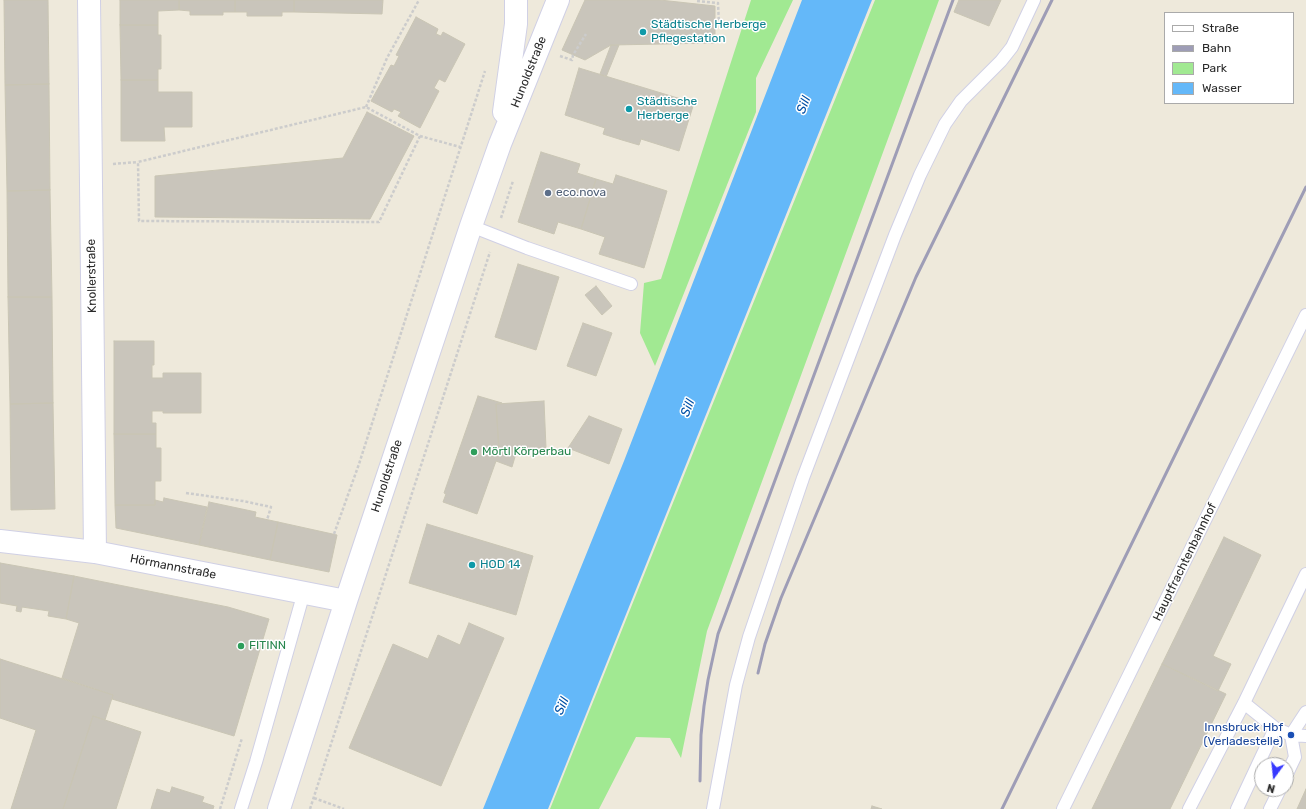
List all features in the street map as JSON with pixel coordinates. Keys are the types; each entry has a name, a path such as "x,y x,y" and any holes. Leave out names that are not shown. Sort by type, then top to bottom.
{"street":[{"name":"Knollerstraße","path":"89,0 95,552"},
{"name":"Hunoldstraße","path":"500,144 516,24 516,0"},
{"name":"Hunoldstraße","path":"279,809 346,601 471,226 500,144 558,0"},
{"name":"Hörmannstraße","path":"0,541 95,552 346,601"}],"lane":[{"path":"713,809 736,685 749,637 803,478 895,235 920,175 945,124 961,101 1001,61 1012,47 1034,0"},
{"path":"471,226 527,248 631,284"},
{"name":"Hauptfrachtenbahnhof","path":"1063,809 1306,315"},
{"path":"1190,809 1244,703 1306,574"},
{"path":"241,809 256,762 304,592"},
{"path":"1244,703 1275,728 1291,735 1306,736"},
{"path":"1294,759 1295,757 1291,735 1306,712"},
{"path":"1237,809 1275,728"},
{"path":"1270,809 1276,797"}],"path":[{"path":"366,107 387,58 419,0"},
{"path":"696,1 718,3 719,24 716,23"},
{"path":"563,57 572,60 573,55 586,34"},
{"path":"334,534 362,456 486,68"},
{"path":"420,136 379,222 139,221 138,162 366,107 420,136 460,147"},
{"path":"310,809 515,176"},
{"path":"186,493 243,501 270,507 267,520"},
{"path":"314,798 344,809"}],"green space":[{"path":"751,0 793,0 756,78 756,112 655,366 640,333 644,283 661,279"},
{"path":"875,0 939,0 707,631 681,758 670,738 636,737 599,809 550,809"}],"water":[{"name":"Sill","path":"802,0 872,0 548,809 483,809 624,461"}],"building":[{"path":"4,0 48,0 49,84 5,85"},
{"path":"120,0 179,0 179,10 158,11 158,25 120,25"},
{"path":"179,0 235,0 235,12 223,12 223,15 190,15 190,11 179,10"},
{"path":"235,0 294,0 294,12 282,12 282,16 247,16 247,12 235,12"},
{"path":"294,0 383,0 382,14 294,12"},
{"name":"Städtische Herberge Pflegestation","path":"585,0 660,0 715,6 715,43 611,45 585,60 562,50"},
{"path":"959,0 1001,0 989,26 954,12"},
{"path":"416,17 438,29 436,34 441,36 443,32 465,44 445,82 439,79 434,88 439,91 420,128 398,116 401,112 394,109 392,112 371,101 391,65 394,66 399,56 396,55"},
{"path":"120,25 158,25 158,35 161,35 161,69 158,69 158,80 121,80"},
{"path":"611,45 619,45 606,77 600,74"},
{"name":"Städtische Herberge","path":"579,68 694,103 679,151 641,139 639,145 603,134 605,128 565,115"},
{"path":"121,80 158,80 158,92 192,92 192,127 164,127 165,141 121,141"},
{"path":"49,84 50,190 7,191 5,85"},
{"path":"367,112 414,136 370,219 155,217 155,176 343,158"},
{"path":"541,152 580,164 577,173 596,179 581,229 558,222 554,234 518,222"},
{"path":"616,175 667,191 644,268 599,254 605,237 581,229 596,179 613,184"},
{"path":"50,190 52,297 8,297 7,191"},
{"path":"518,264 559,277 536,350 495,337"},
{"path":"596,286 612,306 602,315 585,295"},
{"path":"8,297 52,297 53,403 10,404"},
{"path":"583,323 612,333 596,376 567,366"},
{"path":"114,341 154,341 154,365 152,365 152,378 163,378 163,373 201,373 201,413 163,413 163,411 152,411 152,423 156,423 156,434 114,434"},
{"path":"478,396 502,403 496,404 499,451 517,450 512,467 496,461 477,514 443,502 446,494 444,493"},
{"path":"544,401 546,448 499,451 496,404"},
{"path":"53,403 55,509 11,510 10,404"},
{"path":"589,416 622,429 609,464 568,448"},
{"path":"114,434 156,434 156,448 161,448 161,481 155,481 155,505 115,505"},
{"path":"164,498 207,507 199,545 116,528 115,505 155,505 155,500 163,502"},
{"path":"209,502 256,512 255,517 278,522 270,560 199,545"},
{"path":"278,522 337,535 329,572 270,560"},
{"name":"HOD 14","path":"427,524 533,556 516,615 409,583"},
{"path":"1224,537 1261,555 1213,656 1231,664 1218,691 1162,664"},
{"path":"0,563 74,576 66,619 48,616 49,611 22,607 21,612 16,611 17,606 0,603"},
{"path":"74,576 228,607 269,619 234,736 112,699 113,695 62,678 79,623 66,619"},
{"path":"469,623 504,638 441,786 349,748 393,644 428,659 438,635 460,645"},
{"path":"0,659 113,695 105,720 93,716 63,809 11,809 36,730 0,718"},
{"path":"1162,664 1226,694 1170,809 1092,809"},
{"path":"93,716 141,732 116,809 63,809"},
{"path":"172,787 204,797 202,802 214,806 213,809 151,809 157,789 170,793"},
{"path":"1306,789 1306,809 1297,809"},
{"path":"872,806 882,809 871,809"}],"railway":[{"path":"700,781 701,735 704,706 718,634 953,0"},
{"path":"758,673 765,644 781,598 916,277 1052,0"},
{"path":"1002,809 1306,187"}],"place":[{"name":"Städtische Herberge Pflegestation","path":"643,32"},
{"name":"Städtische Herberge","path":"629,109"},
{"name":"eco.nova","path":"548,193"},
{"name":"Mörtl Körperbau","path":"474,452"},
{"name":"HOD 14","path":"472,565"},
{"name":"FITINN","path":"241,646"},
{"name":"Innsbruck Hbf (Verladestelle)","path":"1291,735"}]}
